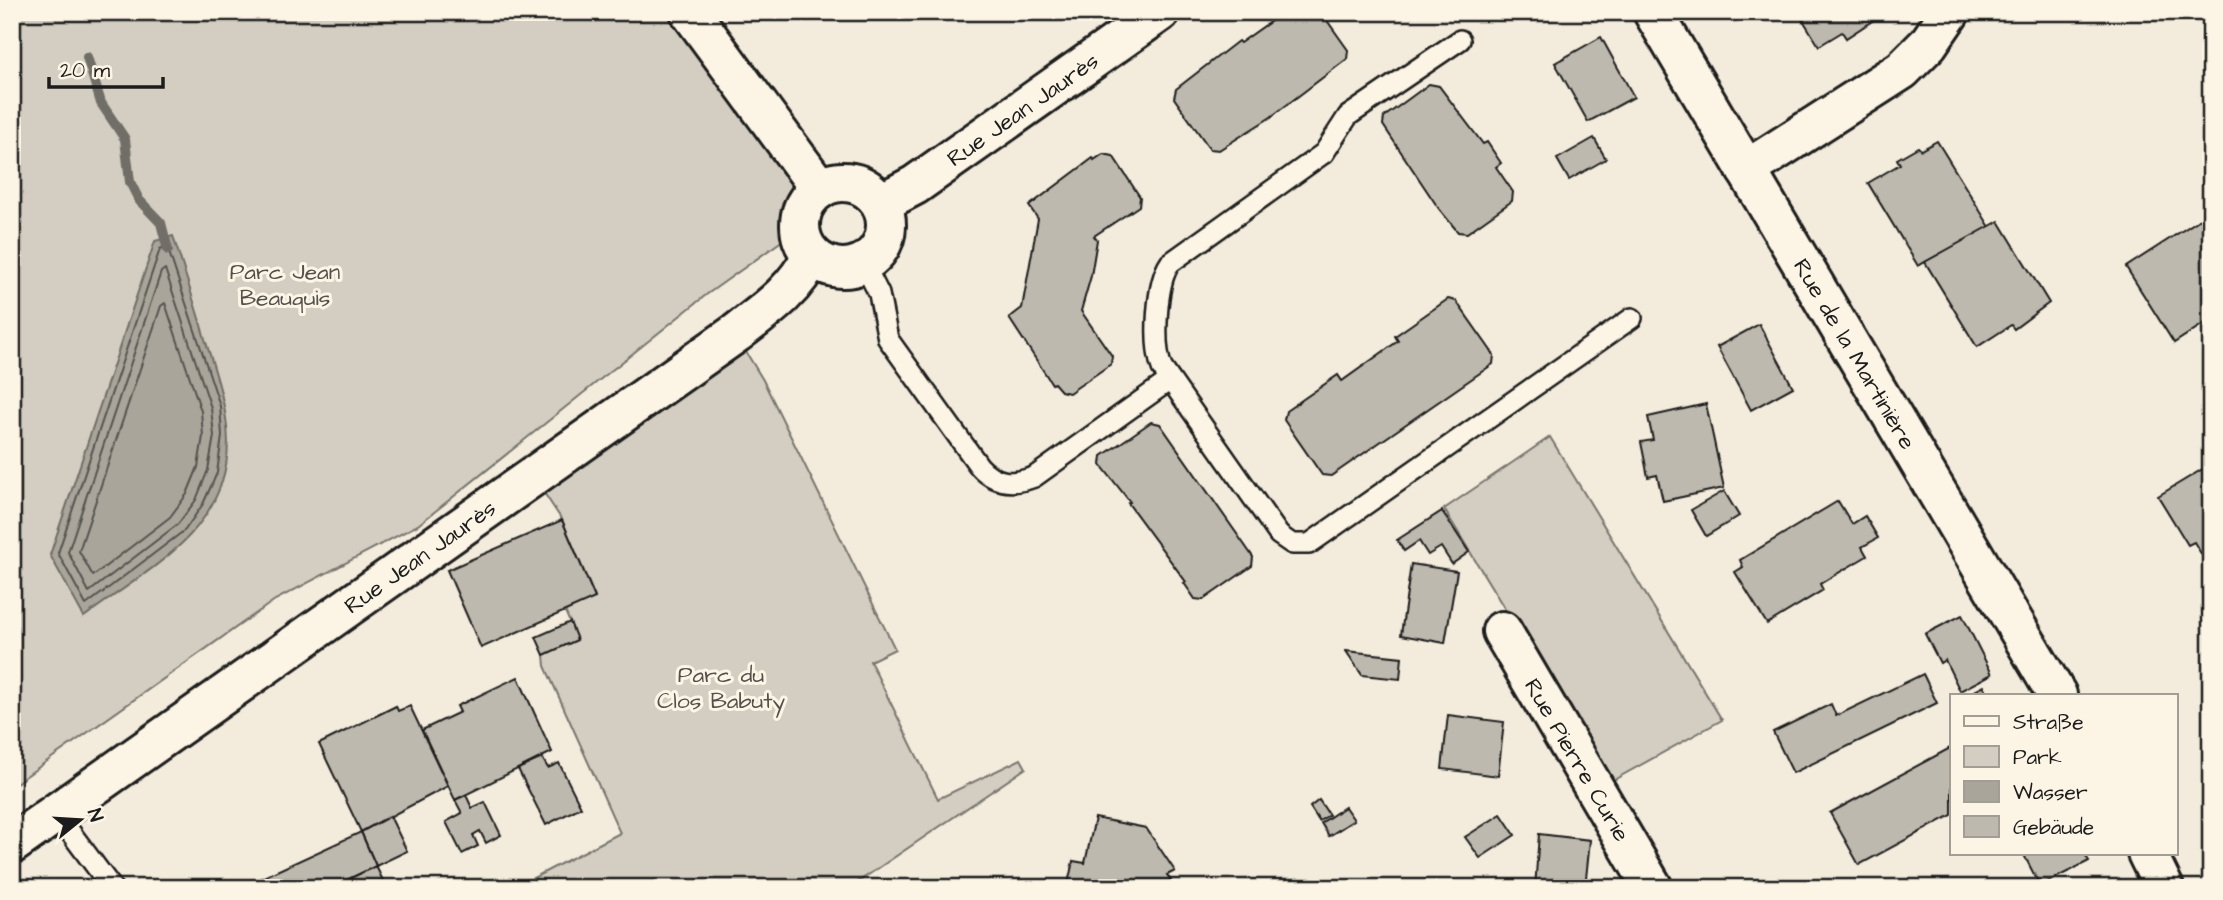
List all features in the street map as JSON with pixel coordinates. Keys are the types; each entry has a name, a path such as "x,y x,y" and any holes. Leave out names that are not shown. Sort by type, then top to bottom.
{"street":[{"path":"690,12 820,189"},
{"name":"Rue Jean Jaurès","path":"881,203 915,185 1160,12"},
{"name":"Rue de la Martinière","path":"1653,12 2056,694"},
{"path":"1746,170 1902,71 1928,44 1950,12"},
{"path":"838,182 858,184 871,192 881,203 886,219 885,237 877,252 864,264 834,268 812,255 802,238 800,218 809,199 820,189 838,182"},
{"name":"Rue Jean Jaurès","path":"12,844 735,334 776,302 797,279 812,255"},
{"name":"Rue Pierre Curie","path":"1502,631 1653,888"},
{"path":"2148,855 2164,888"}],"lane":[{"path":"1460,40 1348,116 1324,153 1170,262 1163,275 1156,341 1158,359 1170,380 1279,535 1292,544 1309,544 1632,318"},
{"path":"864,264 879,295 888,340 979,466 993,478 1017,482 1034,477 1170,380"},
{"path":"56,813 112,888"}],"green space":[{"name":"Parc Jean Beauquis","path":"12,12 690,12 809,199 801,214 800,228 706,295 418,525 275,600 12,786"},
{"name":"Parc du Clos Babuty","path":"735,334 763,380 895,649 870,661 938,799 1021,759 1026,768 849,888 514,888 620,833 545,666 544,655 577,640 565,611 595,597 562,520 533,476"},
{"path":"1550,437 1722,720 1610,782 1444,509"}],"water":[{"path":"173,236 221,391 228,440 226,464 220,488 208,511 190,535 152,568 84,617 50,555 155,241"}],"building":[{"path":"1284,12 1321,12 1348,50 1347,59 1271,117 1219,150 1210,149 1174,98 1176,89 1238,41 1240,43"},
{"path":"1798,12 1883,14 1846,38 1842,32 1819,46"},
{"path":"2202,12 2211,12 2211,26"},
{"path":"1601,37 1634,97 1588,122 1555,63"},
{"path":"1429,84 1439,86 1483,144 1487,142 1501,163 1496,167 1513,192 1512,201 1467,233 1458,232 1439,209 1383,125 1384,117"},
{"path":"1594,138 1606,159 1569,180 1557,159"},
{"path":"1937,141 1990,227 1918,266 1868,183 1900,164 1897,159 1918,147 1921,150"},
{"path":"1103,154 1113,156 1140,197 1139,206 1094,236 1097,240 1091,276 1081,311 1112,356 1111,364 1069,393 1052,384 1009,318 1022,308 1038,219 1029,206 1093,158 1094,160"},
{"path":"2211,212 2211,319 2174,343 2126,267"},
{"path":"1999,221 2049,303 2014,329 2011,325 1977,347 1925,262"},
{"path":"1448,299 1456,301 1494,355 1493,364 1331,476 1322,475 1284,420 1286,411 1338,375 1342,381 1398,341 1395,336"},
{"path":"1759,324 1793,387 1751,410 1717,347"},
{"path":"1706,404 1724,488 1663,501 1657,475 1648,477 1641,442 1653,440 1648,417"},
{"path":"1151,422 1160,424 1253,557 1252,566 1203,600 1195,599 1184,583 1186,582 1128,503 1130,502 1101,465 1102,456"},
{"path":"2211,464 2211,581 2203,568 2208,565 2194,542 2188,545 2158,496"},
{"path":"1724,491 1739,516 1706,536 1691,510"},
{"path":"1838,501 1852,524 1865,516 1878,538 1862,547 1867,556 1820,584 1823,590 1767,624 1735,572 1743,567 1740,560"},
{"path":"1442,511 1469,552 1452,564 1441,547 1428,555 1419,541 1404,551 1397,540"},
{"path":"562,520 595,598 481,648 447,570"},
{"path":"1411,564 1457,571 1445,643 1401,635"},
{"path":"1962,615 1992,674 1960,691 1945,660 1940,663 1925,634"},
{"path":"570,622 577,640 544,655 536,637"},
{"path":"1346,651 1402,657 1400,679 1362,675"},
{"path":"1923,674 1937,703 1793,773 1773,732 1831,704 1836,716"},
{"path":"518,677 552,752 455,800 422,730 460,712 457,706"},
{"path":"1984,686 1988,694 1969,694"},
{"path":"396,706 398,711 410,706 448,786 361,832 319,744"},
{"path":"1448,715 1504,722 1498,776 1442,769"},
{"path":"1950,748 1950,816 1859,865 1830,813"},
{"path":"542,758 548,768 559,763 581,807 546,825 518,769"},
{"path":"466,795 472,808 485,802 501,835 486,843 480,831 473,835 478,846 462,854 446,822 462,813 455,800"},
{"path":"1319,800 1329,815 1319,821 1310,807"},
{"path":"1345,807 1354,820 1329,836 1321,823"},
{"path":"1501,814 1515,835 1480,858 1465,837"},
{"path":"390,816 407,851 376,866 361,832"},
{"path":"1095,818 1146,828 1175,871 1167,875 1176,888 1067,888 1073,861 1085,863"},
{"path":"361,832 376,866 340,883 342,888 240,888"},
{"path":"1539,834 1590,840 1585,888 1535,888"},
{"path":"2024,855 2085,855 2089,861 2040,886"},
{"path":"376,866 386,887 356,888 351,878"},
{"path":"1497,884 1534,888 1499,888"}],"waterway":[{"path":"87,57 101,103 125,139 130,182 139,200 161,223 168,250"}]}
